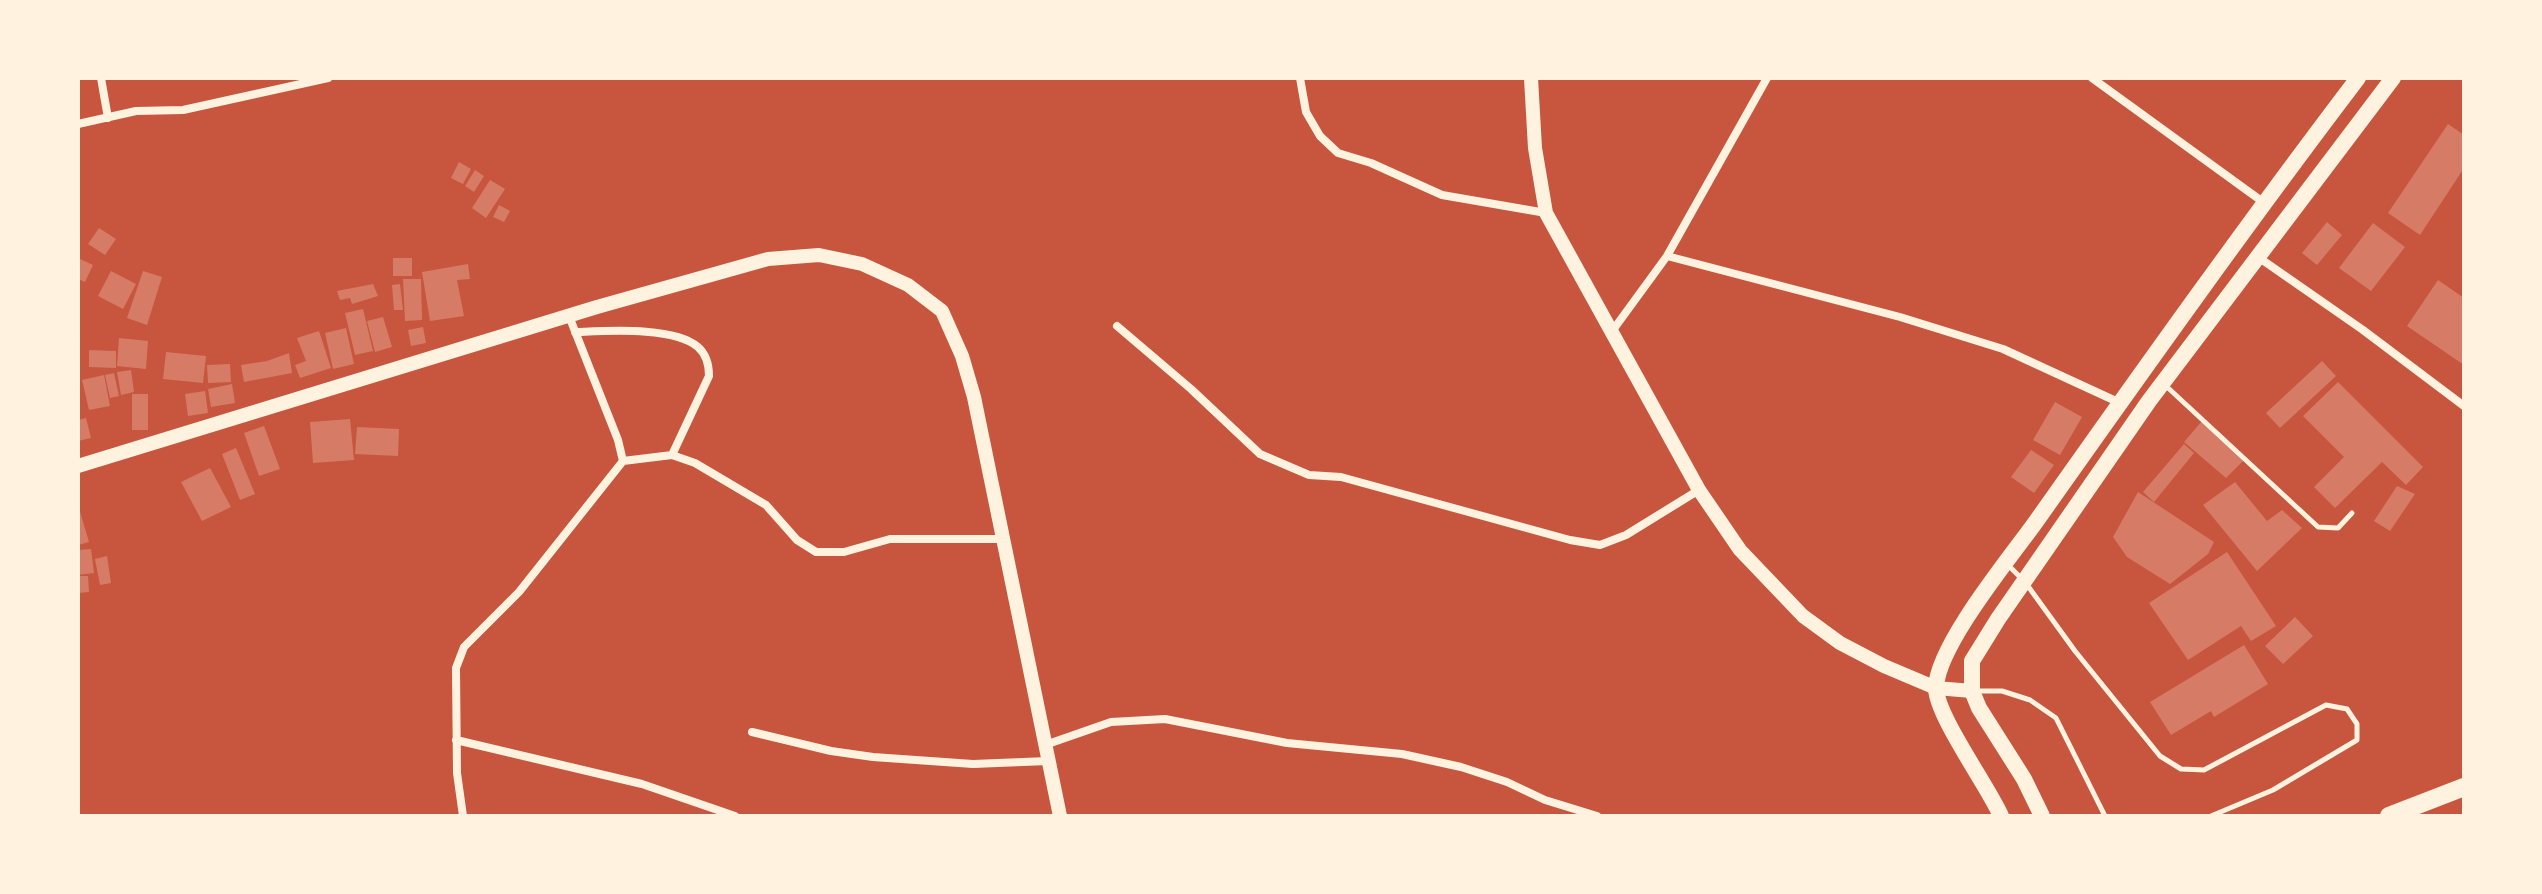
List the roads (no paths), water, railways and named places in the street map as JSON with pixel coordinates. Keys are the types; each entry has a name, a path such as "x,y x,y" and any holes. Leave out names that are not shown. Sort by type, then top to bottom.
{"highway":[{"path":"2389,816 2464,787"}],"main road":[{"path":"2001,816 1940,708 1936,688 1944,659 1974,607 2118,402 2263,202 2358,78"},
{"path":"2042,816 2024,779 1979,708 1972,691 1972,661 2163,383 2393,78"}],"street":[{"path":"101,78 108,118"},
{"path":"78,124 136,111 183,110 328,78"},
{"path":"1300,78 1306,112 1320,136 1338,153 1371,163 1442,195 1546,213"},
{"path":"1531,78 1535,148 1546,213 1699,490 1740,550 1803,616 1840,643 1936,688 1972,691"},
{"path":"1613,330 1667,256 1767,78"},
{"path":"2092,78 2263,202"},
{"path":"78,466 569,316 768,259 819,255 862,264 908,285 942,311 962,356 974,397 1060,816"},
{"path":"1667,256 1900,317 2003,349 2118,402"},
{"path":"2258,257 2464,406"},
{"path":"569,316 618,440 623,461"},
{"path":"1117,326 1191,389 1260,454 1309,475 1341,477 1570,540 1600,545 1626,535 1699,490"},
{"path":"575,332 654,333 698,346 709,361 709,376 672,455"},
{"path":"463,816 457,773 456,668 464,647 519,592 623,461 672,455 695,463 766,505 797,540 816,552 844,552 890,539 1002,539"},
{"path":"1045,745 1111,722 1165,719 1287,743 1402,754 1507,782 1545,800 1597,816"},
{"path":"752,732 831,751 873,757 973,764 1048,761"},
{"path":"456,740 642,784 735,816"}],"lane":[{"path":"2163,383 2318,527 2338,528 2352,513"},
{"path":"2005,563 2025,582 2137,730 2160,756 2181,769 2204,770 2326,705 2347,709 2357,724 2357,740 2273,790 2211,816"},
{"path":"1972,691 2002,691 2030,700 2056,718 2105,816"}]}
